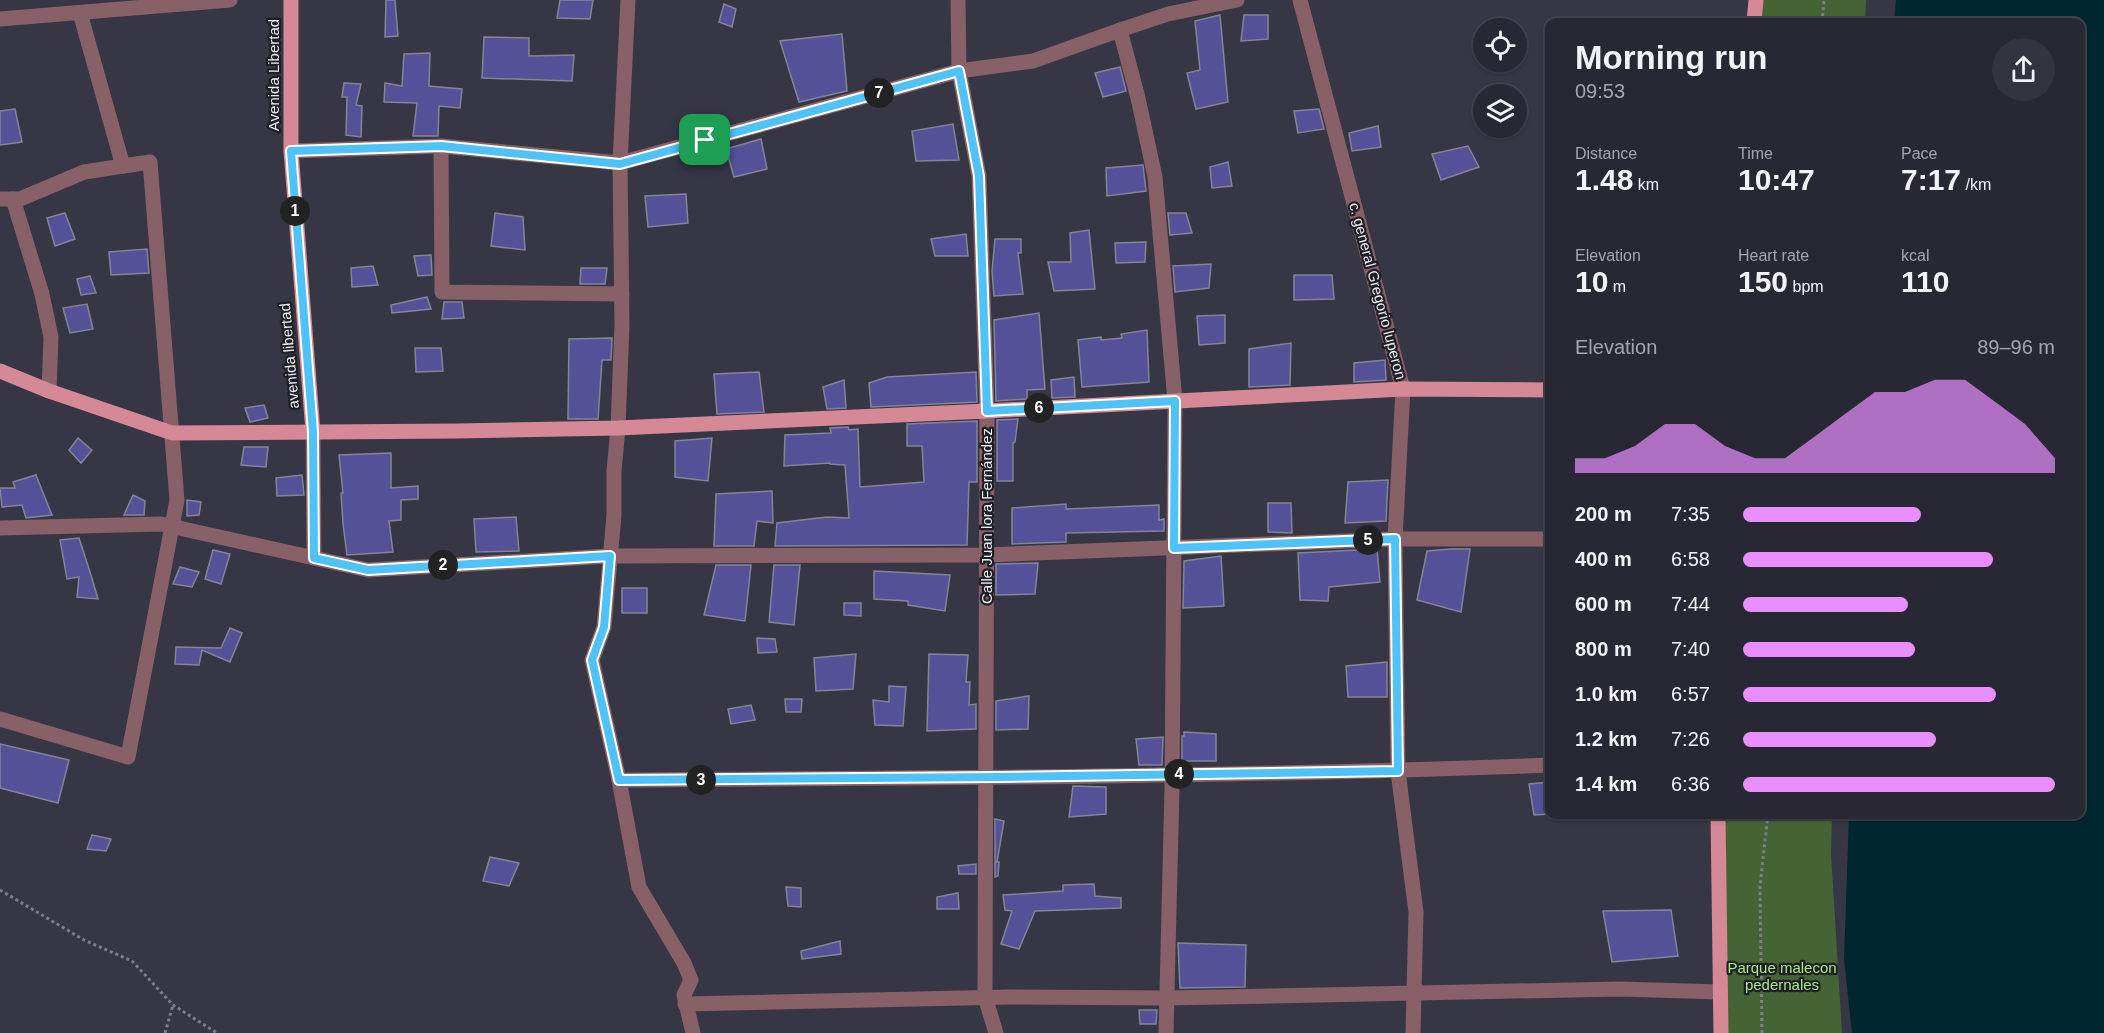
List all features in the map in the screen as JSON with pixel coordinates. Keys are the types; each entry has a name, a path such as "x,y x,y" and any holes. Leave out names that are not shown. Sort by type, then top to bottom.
{"main road":[{"name":"Avenida Libertad","path":"291,0 291,151"},
{"path":"1754,18 1756,0"},
{"name":"avenida libertad","path":"291,151 313,432"},
{"path":"0,371 49,391 172,433 446,432 618,428 1403,389 1545,390"},
{"path":"1718,819 1721,1033"}],"street":[{"path":"0,19 230,0"},
{"path":"628,0 620,164 622,294 618,428 604,627 592,660 619,780 639,887 684,963 691,980 684,995 693,1033"},
{"name":"Calle Juan lora Fernández","path":"958,0 959,71 979,176 987,411 986,997 996,1033"},
{"path":"291,151 441,146 620,164 959,71 1033,61 1168,14 1238,0"},
{"name":"c. general Gregorio luperon","path":"1300,0 1403,389 1395,539 1398,771 1416,912 1413,1033"},
{"path":"80,13 123,166"},
{"path":"1120,30 1155,177 1175,401 1172,775 1166,1033"},
{"path":"441,146 442,292 622,294"},
{"path":"0,718 128,757 177,500 150,162 84,172 20,199 6,199 42,294 51,337 49,391"},
{"name":"avenida libertad","path":"313,432 314,558"},
{"path":"0,528 161,524 368,570 610,556 987,555 1395,539 1545,539"},
{"path":"619,780 1172,775 1398,771 1545,765"},
{"path":"685,1004 986,997 1167,998 1620,989 1720,992"}],"path":[{"path":"1822,18 1824,0"},
{"path":"1762,1033 1760,886 1767,819"},
{"path":"0,890 84,940 132,961 173,1005 216,1033"},
{"path":"165,1033 173,1005"}],"green space":[{"path":"1756,0 1866,0 1865,18 1754,18"},
{"name":"Parque malecon pedernales","path":"1724,819 1832,819 1831,854 1842,1033 1726,1033"}],"water":[{"path":"1896,0 2104,0 2104,1033 1852,1033 1844,959 1849,819 2085,819 2085,18 1894,18"}],"building":[{"path":"386,0 395,0 398,36 385,37"},
{"path":"560,0 593,0 590,19 557,18"},
{"path":"724,4 736,9 732,27 719,22"},
{"path":"1220,15 1228,102 1196,109 1187,73 1200,70 1195,21"},
{"path":"1244,15 1268,15 1268,39 1241,41"},
{"path":"842,34 847,91 799,102 780,41"},
{"path":"484,37 529,38 529,56 574,55 572,81 482,78"},
{"path":"430,53 429,86 462,89 460,108 439,106 438,136 413,136 417,103 384,102 385,83 402,86 404,54"},
{"path":"1120,67 1126,91 1103,97 1095,73"},
{"path":"344,83 361,84 356,105 362,106 361,137 346,135 347,97 342,97"},
{"path":"15,109 22,142 0,145 0,111"},
{"path":"1319,109 1324,129 1298,133 1294,111"},
{"path":"953,124 959,160 916,161 912,131"},
{"path":"1378,126 1381,147 1352,151 1349,133"},
{"path":"761,139 767,169 734,177 726,149"},
{"path":"1468,146 1479,167 1441,180 1432,154"},
{"path":"1228,162 1232,186 1212,188 1210,167"},
{"path":"1143,165 1146,191 1107,196 1106,168"},
{"path":"686,194 688,223 648,227 645,196"},
{"path":"65,213 75,239 55,246 47,218"},
{"path":"495,213 523,217 525,250 491,246"},
{"path":"1168,213 1186,213 1192,233 1170,235"},
{"path":"1089,230 1095,289 1054,291 1048,262 1071,262 1070,233"},
{"path":"966,234 968,256 935,256 931,239"},
{"path":"995,239 1021,239 1021,253 1018,253 1023,294 994,296 992,271"},
{"path":"1146,242 1145,262 1116,263 1115,243"},
{"path":"147,249 149,273 111,275 109,252"},
{"path":"431,255 432,275 418,276 414,256"},
{"path":"1211,264 1209,288 1175,292 1173,266"},
{"path":"373,266 378,285 352,287 351,268"},
{"path":"581,268 607,268 605,284 580,284"},
{"path":"1294,275 1332,275 1334,299 1294,300"},
{"path":"90,276 96,293 81,295 77,279"},
{"path":"427,297 431,309 392,313 391,305"},
{"path":"444,302 462,302 464,318 442,319"},
{"path":"87,304 93,329 70,333 63,308"},
{"path":"1039,313 1045,389 1027,390 1027,399 996,401 994,320"},
{"path":"1225,315 1225,343 1199,345 1197,316"},
{"path":"1147,330 1149,382 1082,387 1078,340 1101,337 1101,340 1122,338 1121,334"},
{"path":"612,338 611,360 602,360 598,419 568,419 569,339"},
{"path":"1291,343 1290,385 1249,387 1249,349"},
{"path":"415,348 441,348 443,371 416,372"},
{"path":"1385,360 1386,380 1354,382 1354,363"},
{"path":"759,372 764,412 717,414 714,374"},
{"path":"976,372 977,402 871,407 869,383 887,377"},
{"path":"1074,377 1075,397 1052,398 1051,380"},
{"path":"844,380 846,408 827,409 823,387"},
{"path":"264,405 268,418 250,422 245,408"},
{"path":"1018,419 1013,443 1013,481 997,481 997,420"},
{"path":"977,421 977,482 969,482 967,545 775,546 777,523 827,517 849,518 845,465 830,463 784,466 785,435 831,433 830,428 858,429 860,487 924,482 922,446 907,446 907,424"},
{"path":"78,438 92,450 81,463 69,450"},
{"path":"712,438 708,481 675,477 675,441"},
{"path":"244,447 268,447 266,467 241,465"},
{"path":"391,453 391,488 418,486 418,499 401,500 401,520 389,521 393,552 347,555 339,455"},
{"path":"36,475 52,515 26,518 22,505 2,507 0,488 15,488 13,482"},
{"path":"302,475 304,495 277,496 276,478"},
{"path":"1388,480 1386,521 1345,523 1348,482"},
{"path":"772,491 773,523 757,521 754,546 714,546 716,494"},
{"path":"133,495 145,501 144,515 124,515"},
{"path":"187,500 201,502 199,515 187,516"},
{"path":"1268,503 1291,503 1292,533 1268,532"},
{"path":"1066,504 1066,509 1159,505 1159,520 1164,519 1164,531 1066,533 1066,542 1012,544 1012,508"},
{"path":"516,517 519,551 476,552 474,519"},
{"path":"79,538 98,599 77,597 79,577 67,579 60,540"},
{"path":"1377,549 1380,582 1329,587 1328,601 1300,600 1298,553"},
{"path":"1470,549 1461,612 1417,600 1427,551"},
{"path":"213,550 230,554 221,584 205,579"},
{"path":"1221,556 1224,606 1183,608 1184,561"},
{"path":"1038,563 1035,594 996,595 996,564"},
{"path":"716,565 751,565 745,621 704,615"},
{"path":"774,565 800,565 794,625 769,622"},
{"path":"180,567 199,572 192,587 173,584"},
{"path":"874,571 950,575 945,611 908,605 908,601 874,599"},
{"path":"622,588 647,588 647,613 622,613"},
{"path":"844,603 861,603 861,616 844,615"},
{"path":"230,628 242,633 230,662 202,650 199,665 175,664 176,647 221,648"},
{"path":"757,638 775,639 777,652 758,653"},
{"path":"856,654 853,689 816,691 814,658"},
{"path":"929,654 968,655 966,682 970,682 969,705 976,704 976,729 927,731"},
{"path":"1387,662 1387,697 1348,697 1346,666"},
{"path":"889,686 906,687 903,726 875,725 873,700 889,702"},
{"path":"1029,696 1028,729 996,730 996,701"},
{"path":"785,699 802,699 801,712 786,712"},
{"path":"751,705 755,720 731,724 728,709"},
{"path":"1184,732 1216,734 1216,761 1182,761"},
{"path":"1163,737 1162,765 1139,765 1136,739"},
{"path":"0,744 69,760 58,803 0,788"},
{"path":"1545,782 1545,814 1534,815 1529,784"},
{"path":"1073,786 1106,787 1106,814 1069,817"},
{"path":"995,819 1004,821 997,862 999,862 998,876 995,877"},
{"path":"92,835 111,839 106,851 87,849"},
{"path":"490,857 519,863 509,886 483,881"},
{"path":"976,864 976,874 959,874 958,866"},
{"path":"1094,884 1095,896 1121,898 1121,908 1035,911 1019,949 1001,944 1012,911 1005,910 1003,895 1063,891 1063,885"},
{"path":"786,887 801,888 801,907 788,906"},
{"path":"958,893 959,909 937,909 937,897"},
{"path":"1671,910 1678,956 1612,962 1603,911"},
{"path":"840,941 841,954 802,959 801,951"},
{"path":"1178,943 1246,945 1245,987 1180,988"},
{"path":"1139,1010 1157,1010 1156,1024 1140,1024"}],"route":[{"path":"959,71 979,176 987,411 1175,401 1174,548 1395,539 1398,771 619,780 592,660 604,627 610,556 368,570 314,558 313,432 291,151 441,146 620,164 705,140 959,71"}]}
